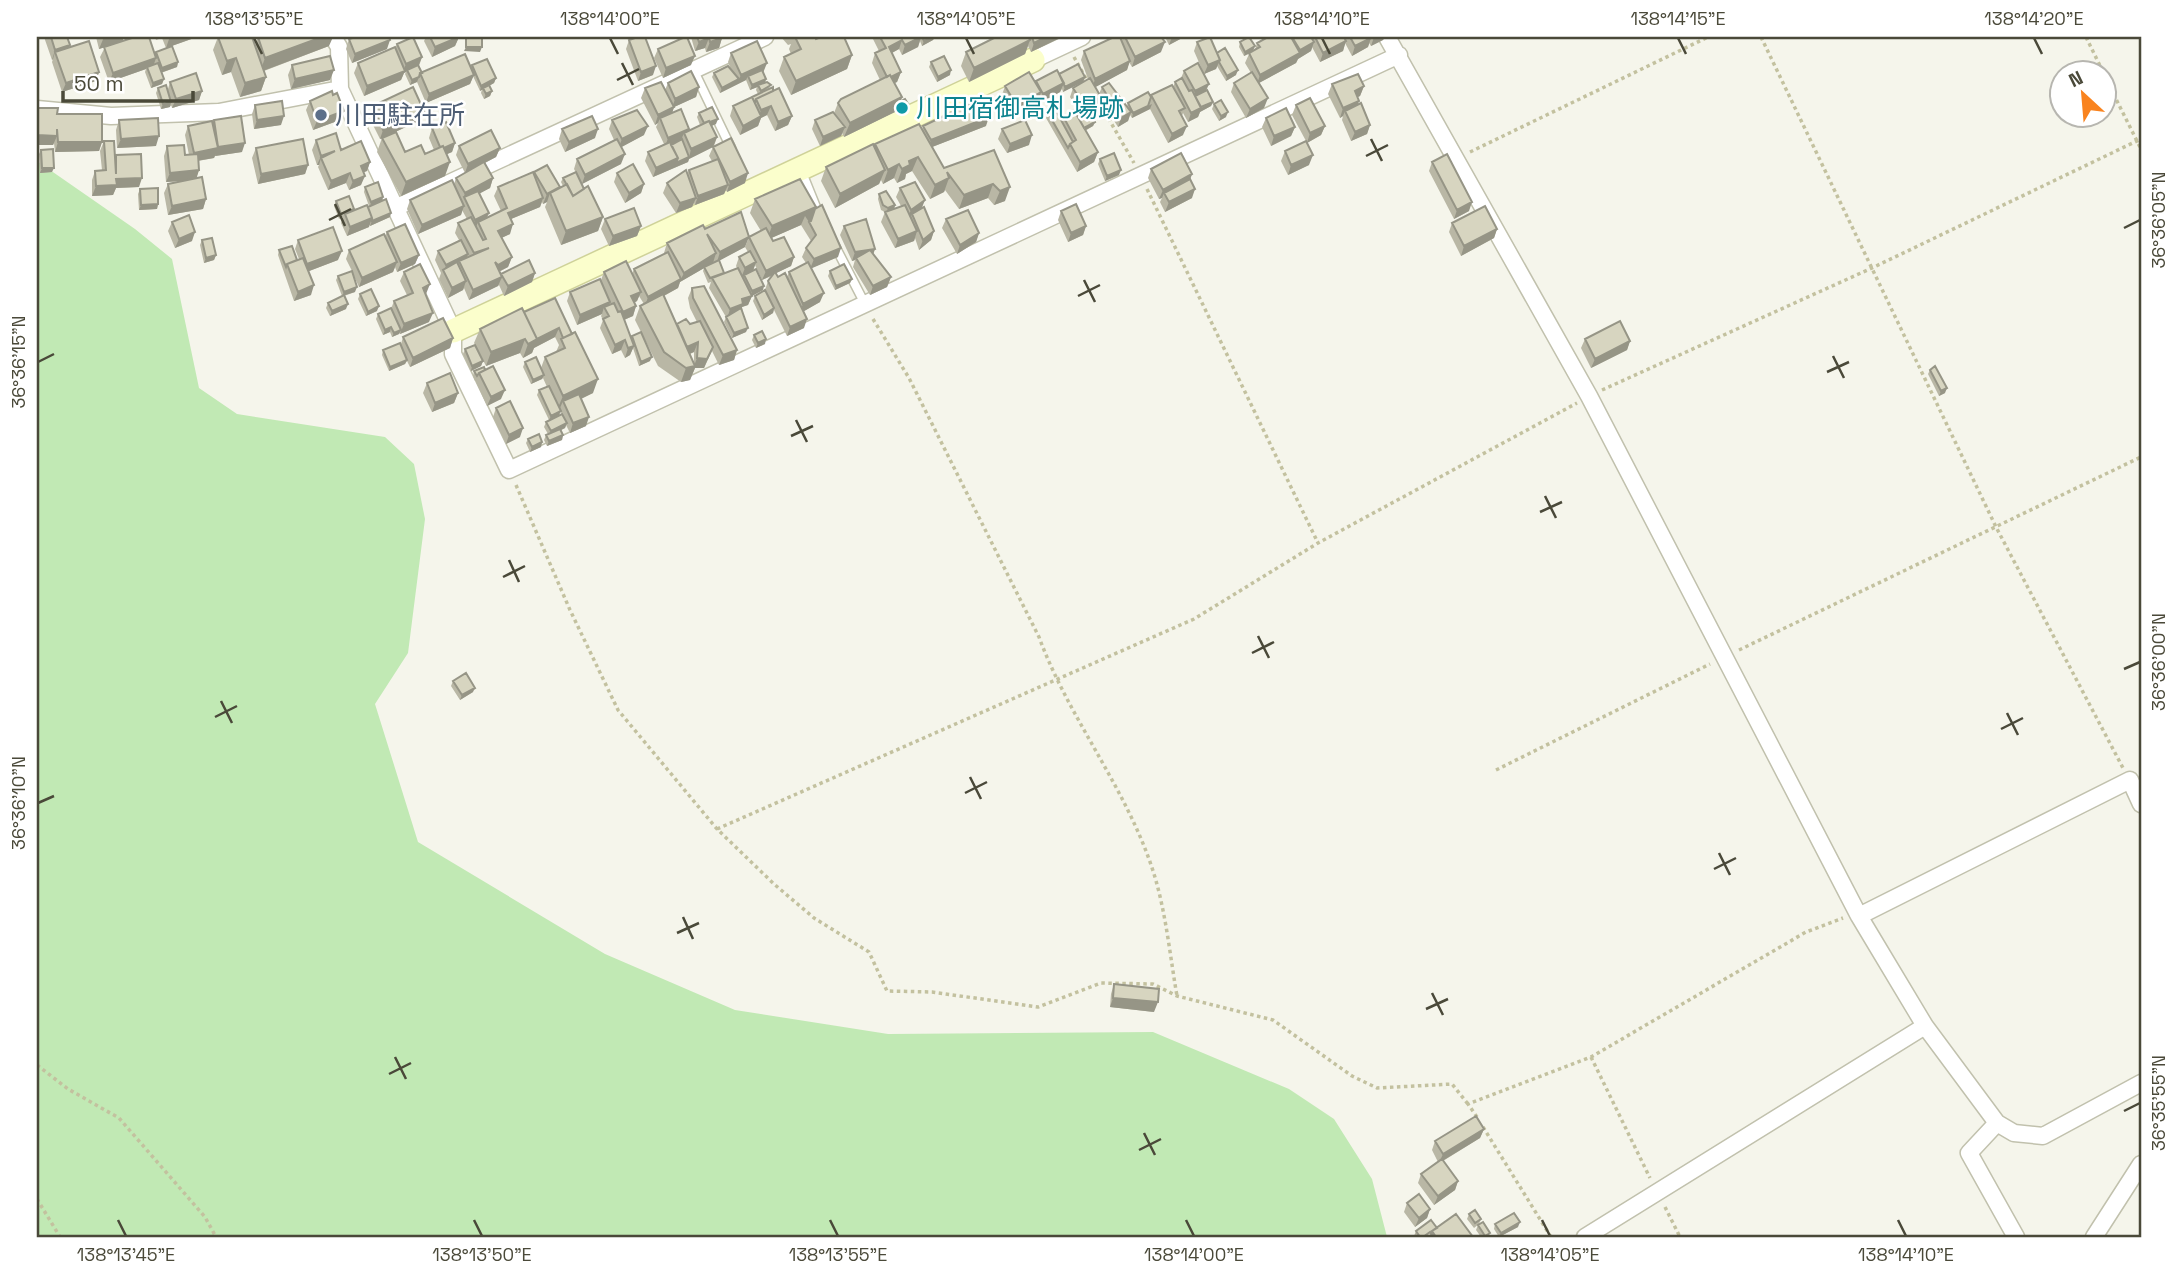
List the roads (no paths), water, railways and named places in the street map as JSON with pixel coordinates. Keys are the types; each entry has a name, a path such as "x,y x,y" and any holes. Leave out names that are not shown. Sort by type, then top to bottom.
{"street":[{"path":"723,37 726,54"},
{"path":"395,208 765,37"},
{"path":"453,331 749,185 801,169 1030,54 1082,37"},
{"path":"1387,37 1589,396 1859,916 1925,1027 1997,1123 2014,1133 2043,1136 2141,1083"},
{"path":"340,43 340,89 453,331 453,354 509,470 1399,55"},
{"path":"37,109 111,116 219,113 340,89"},
{"path":"1859,916 2130,780 2141,804"},
{"path":"1585,1237 1925,1027"},
{"path":"1997,1123 1969,1153 2016,1237"},
{"path":"2094,1237 2141,1164"}],"lane":[{"path":"693,69 734,155"},
{"path":"801,169 824,225"},
{"path":"830,236 864,304"}],"place":[{"name":"川田宿御高札場跡","path":"902,108"},
{"name":"川田駐在所","path":"321,115"}]}
